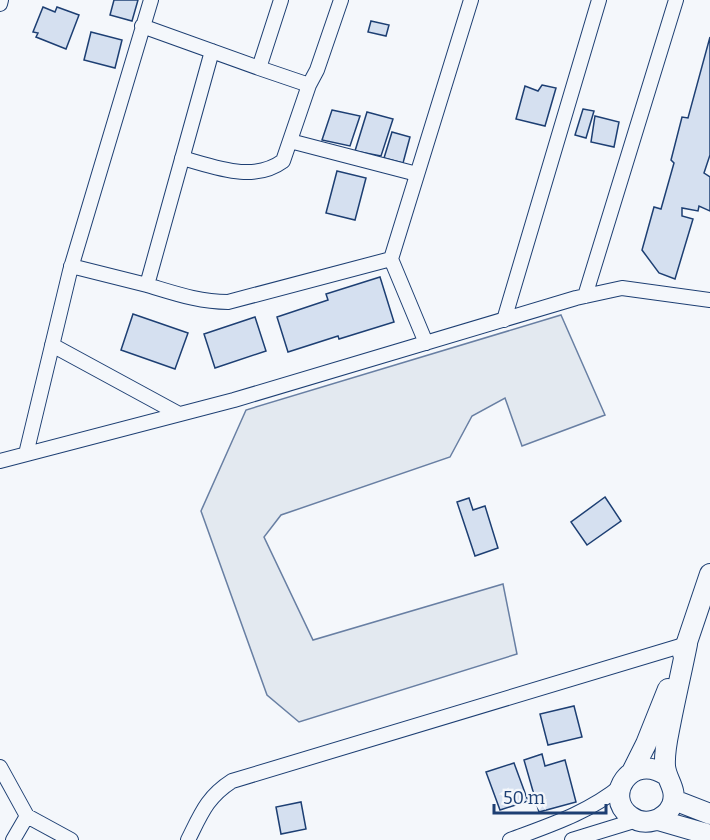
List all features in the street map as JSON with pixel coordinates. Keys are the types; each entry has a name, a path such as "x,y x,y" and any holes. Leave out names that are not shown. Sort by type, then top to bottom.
{"street":[{"path":"26,454 71,266 151,0"},
{"path":"260,68 281,0"},
{"path":"182,158 234,173 274,167 283,160 309,85 318,70 341,0"},
{"path":"426,343 391,259 471,0"},
{"path":"504,320 599,0"},
{"path":"585,296 676,0"},
{"path":"142,26 309,85"},
{"path":"147,285 212,51"},
{"path":"290,141 417,174"},
{"path":"71,266 147,285 194,300 228,302 391,259"},
{"path":"0,460 179,414 585,296 622,288 710,300"},
{"path":"52,345 179,414"},
{"path":"637,820 625,811 620,794 646,744 687,644 710,574"},
{"path":"572,840 637,820 649,822 658,820 665,815 674,800 671,782 666,775 664,756 687,644"},
{"path":"188,840 206,803 219,789 232,781 687,644"},
{"path":"0,768 27,816 71,840"},
{"path":"510,840 576,816 603,801 627,779 649,768 666,775"},
{"path":"674,800 710,814"},
{"path":"13,840 27,816"},
{"path":"658,820 710,835"}],"shaded area":[{"path":"561,315 605,415 522,446 505,398 472,416 450,457 281,515 264,537 313,640 503,584 517,654 299,722 267,695 201,511 246,410"}],"building":[{"path":"114,0 138,0 132,21 110,15"},
{"path":"43,7 55,12 57,7 79,15 66,49 36,37 38,33 33,32"},
{"path":"371,21 389,25 386,36 368,32"},
{"path":"91,32 122,40 115,68 84,60"},
{"path":"710,37 710,155 704,173 710,177 710,211 699,206 698,211 682,208 682,216 693,219 675,279 659,273 642,250 654,207 661,209 674,163 671,160 682,117 688,118"},
{"path":"542,85 556,88 545,126 516,119 525,86 538,91"},
{"path":"583,109 594,111 586,138 575,135"},
{"path":"332,110 360,116 350,146 322,140"},
{"path":"367,112 393,119 381,156 355,151"},
{"path":"595,116 619,122 614,147 591,142"},
{"path":"392,132 410,137 403,163 384,158"},
{"path":"337,171 366,178 355,220 326,213"},
{"path":"380,277 394,322 288,352 277,317 328,300 326,294"},
{"path":"133,314 188,333 175,369 121,350"},
{"path":"255,317 266,351 215,368 204,334"},
{"path":"605,497 621,521 587,545 571,522"},
{"path":"469,498 473,510 485,506 498,548 475,556 457,502"},
{"path":"574,706 582,737 548,745 540,714"},
{"path":"542,754 545,766 565,760 576,802 539,812 524,760"},
{"path":"514,763 528,801 500,810 486,772"},
{"path":"301,802 306,829 281,834 276,807"}]}
